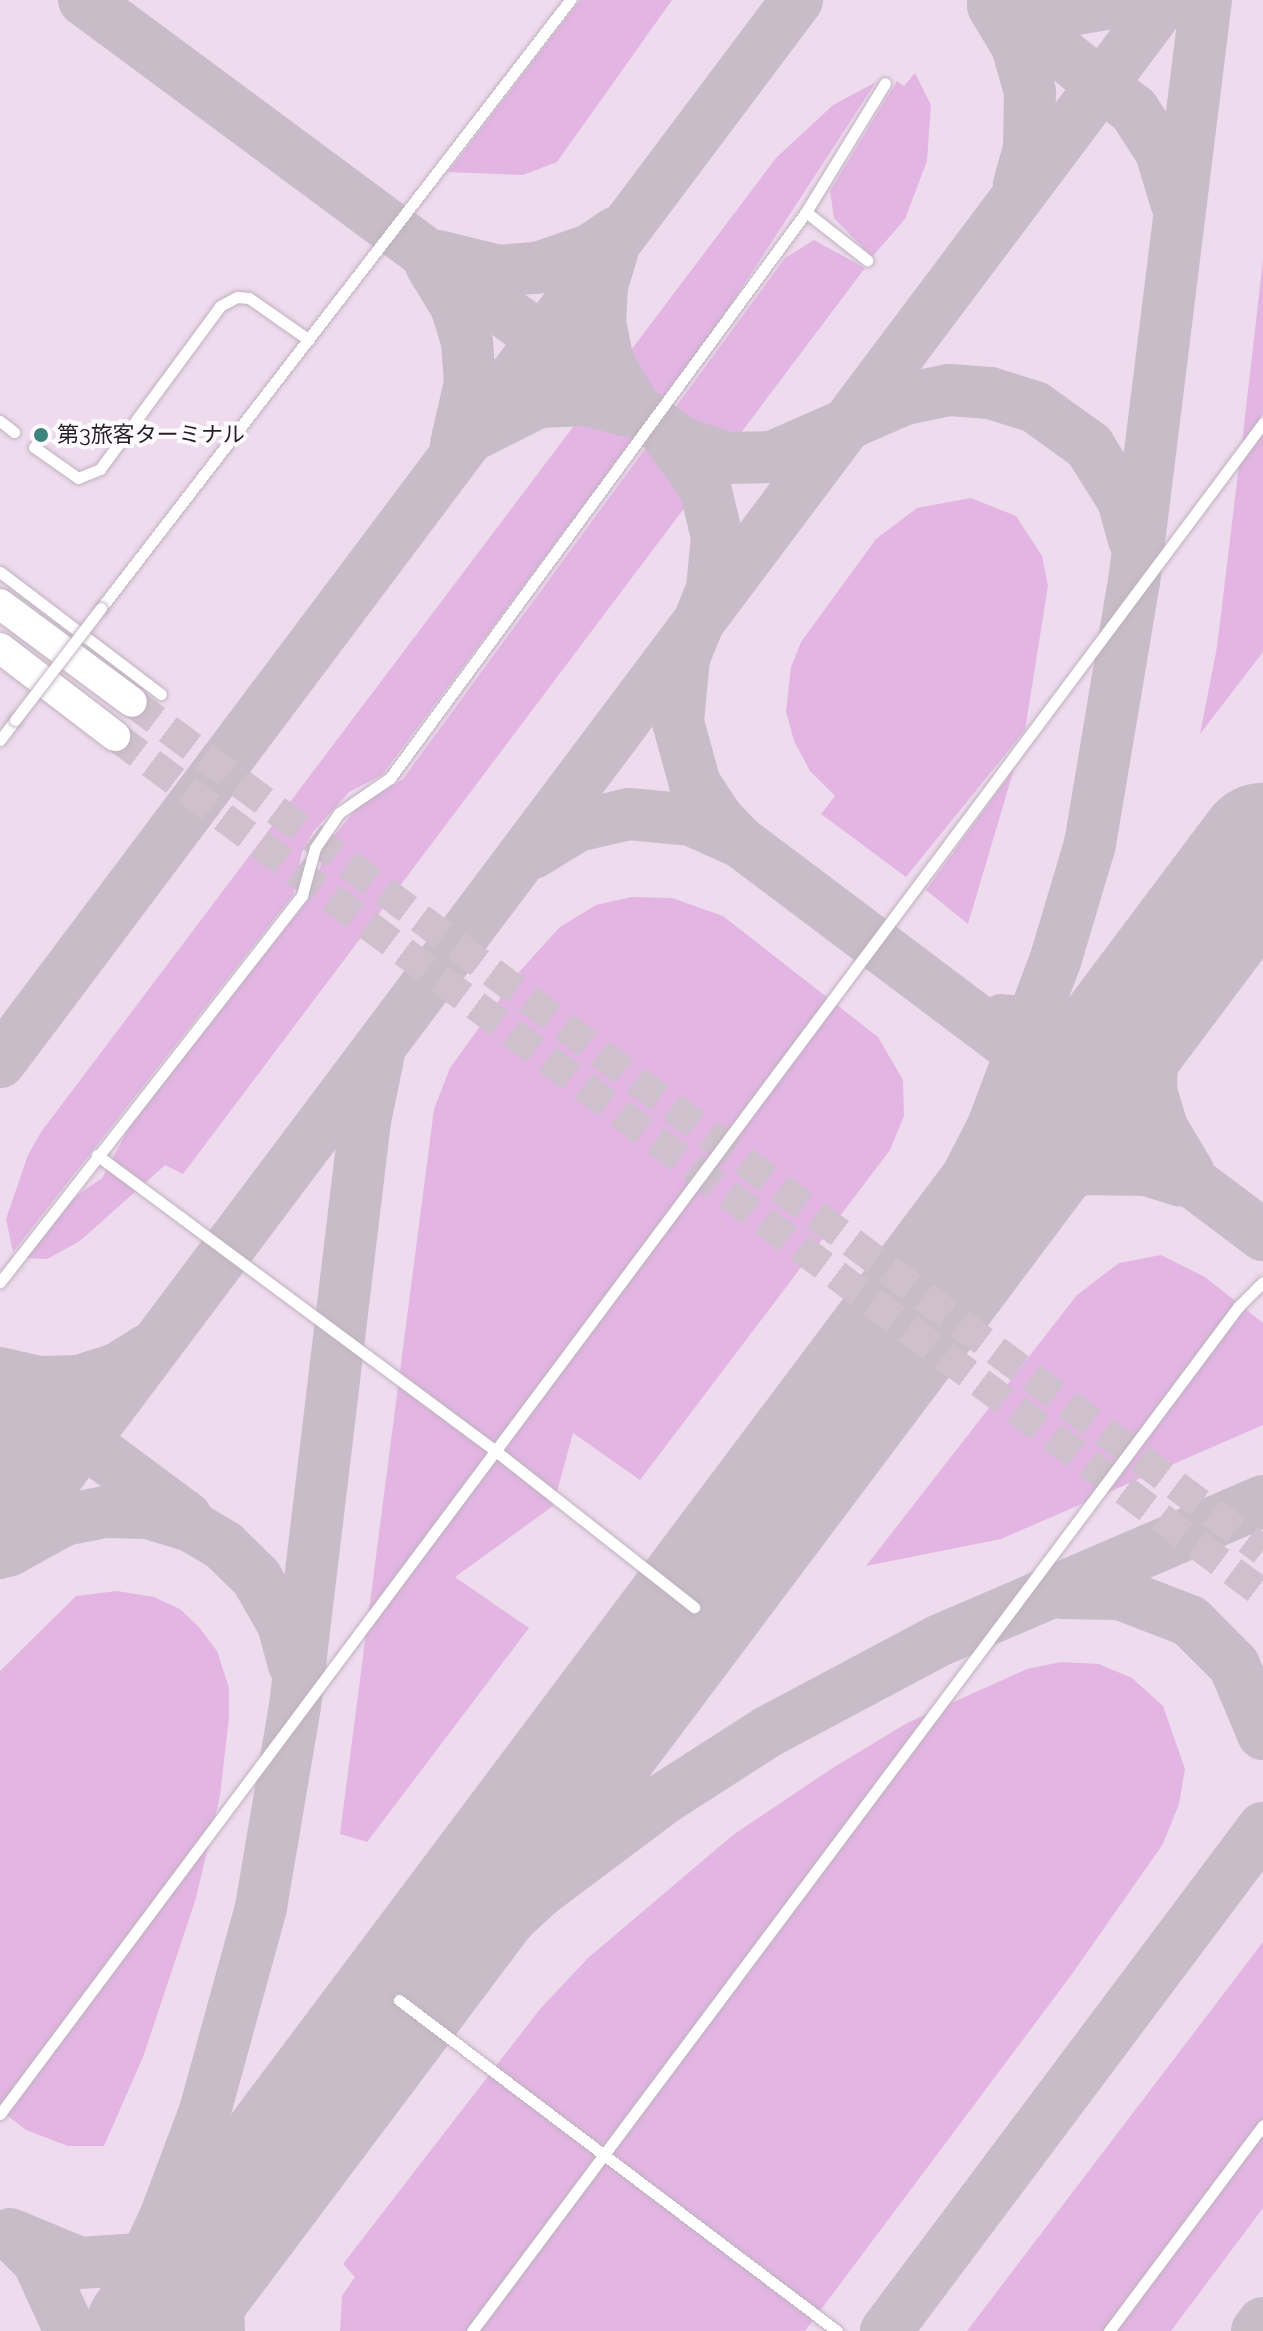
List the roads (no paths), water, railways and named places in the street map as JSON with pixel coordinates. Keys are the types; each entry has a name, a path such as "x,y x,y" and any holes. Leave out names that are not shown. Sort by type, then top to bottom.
{"street":[{"path":"0,604 146,698"},
{"path":"0,648 115,736"}],"lane":[{"path":"0,740 203,470 309,340 570,0"},
{"path":"0,1282 302,895 315,848 339,813 390,778 806,212 885,83"},
{"path":"806,212 867,260"},
{"path":"34,447 78,478 100,469 220,306 237,297 249,298 309,340"},
{"path":"0,421 14,432"},
{"path":"0,2114 1263,423"},
{"path":"0,572 146,698"},
{"path":"97,1155 497,1452 694,1607"},
{"path":"472,2331 1238,1307 1263,1282"},
{"path":"399,2000 837,2331"},
{"path":"1109,2331 1263,2125"}],"tunnel":[{"path":"132,702 1263,1551"},
{"path":"115,736 1263,1594"}],"place":[{"name":"第3旅客ターミナル","path":"41,435"}]}
